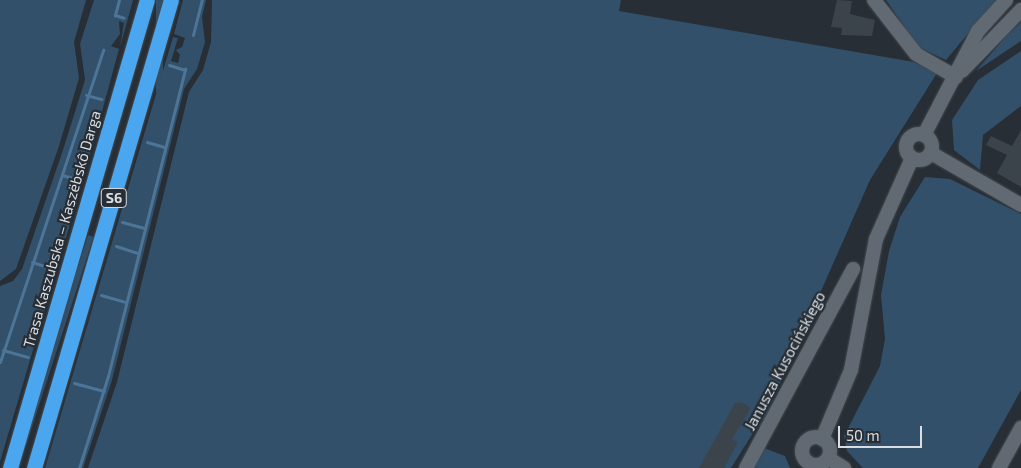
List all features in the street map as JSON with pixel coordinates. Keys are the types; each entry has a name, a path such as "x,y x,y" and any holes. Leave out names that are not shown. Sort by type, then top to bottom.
{"highway":[{"name":"Trasa Kaszubska – Kaszëbskô Darga","path":"10,468 147,0"},
{"name":"S6","path":"34,468 171,0"}],"street":[{"path":"874,0 916,54 956,77"},
{"path":"924,135 932,142 931,153 923,160 912,158 906,149 909,139 924,135 956,77 978,31 1006,0"},
{"path":"956,77 1021,10"},
{"path":"931,153 1021,205"},
{"path":"822,439 851,370 876,239 912,158"},
{"name":"Janusza Kusocińskiego","path":"746,468 854,269"},
{"path":"999,468 1021,428"},
{"path":"822,439 828,445 828,458 821,464 808,466 803,457 804,444 822,439"},
{"path":"828,458 844,468"}],"shaded area":[{"path":"0,0 86,0 74,42 79,78 59,146 16,269 0,281"},
{"path":"94,0 133,0 120,47 124,23 119,21 120,34 111,46 119,49 90,156 0,462 0,286 13,281 22,269 63,150 85,80 80,44"},
{"path":"156,0 163,0 163,93 156,93"},
{"path":"183,0 206,0 202,17 205,42 197,69 184,89 112,380 83,468 45,468 173,37 178,38 171,61 178,63 180,55 176,50 182,47 185,38 174,34"},
{"path":"212,0 621,0 619,11 914,62 937,73 870,180 761,427 758,425 731,468 88,468 117,382 189,92 203,70 211,42"},
{"path":"886,0 996,0 946,60 918,47"},
{"path":"1021,22 1021,41 976,71 1008,34"},
{"path":"1021,51 1021,106 983,135 980,170 954,150 952,120 978,80"},
{"path":"925,177 950,179 1021,214 1021,390 978,468 863,468 847,451 844,436 880,366 885,339 881,295 889,251 900,217"},
{"path":"88,235 94,237 19,468 13,466"},
{"path":"764,448 785,456 790,468 753,468"}],"building":[{"path":"837,0 852,1 850,14 875,20 872,36 841,35 842,28 831,27"},
{"path":"1021,130 1021,187 997,173 1007,155 986,145 991,136 1012,146"},
{"path":"741,402 751,408 732,439 738,442 724,468 699,468 735,403"}],"waterway":[{"path":"119,0 115,15 124,18"},
{"path":"193,35 202,0"},
{"path":"0,362 103,50"},
{"path":"169,65 185,70"},
{"path":"79,468 108,376 185,69"},
{"path":"86,95 101,99"},
{"path":"147,142 165,147"},
{"path":"62,175 80,180"},
{"path":"122,222 144,228"},
{"path":"116,246 138,253"},
{"path":"32,262 54,269"},
{"path":"101,295 126,302"},
{"path":"3,350 28,357"},
{"path":"74,383 104,391"}]}
